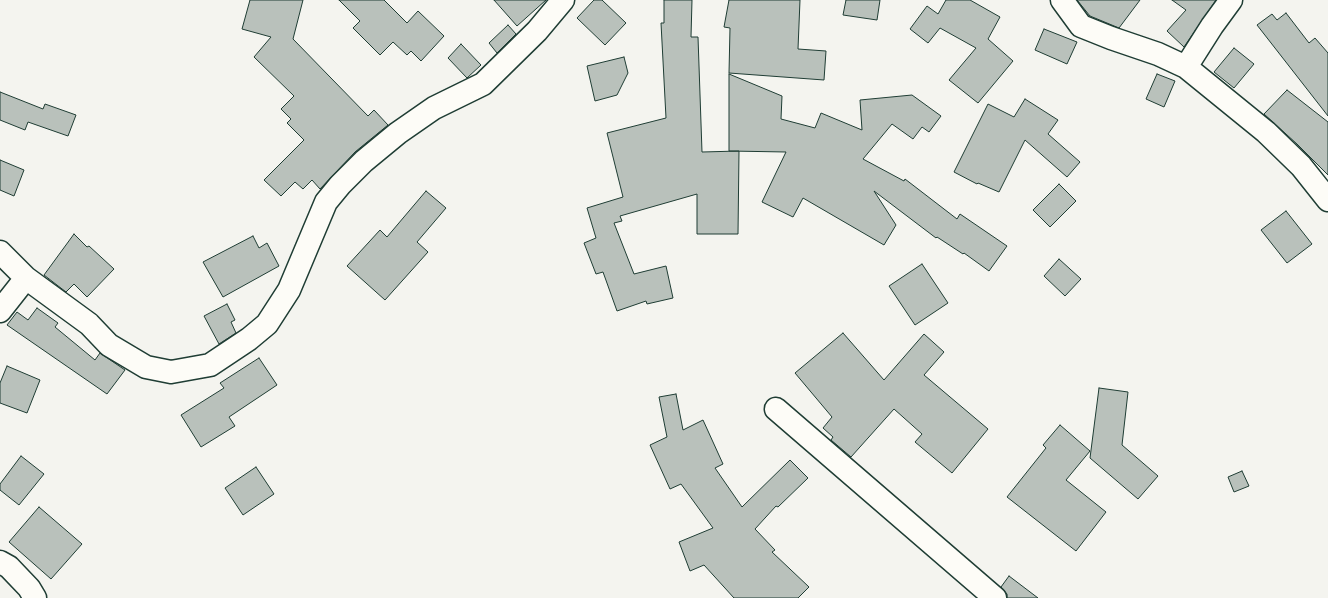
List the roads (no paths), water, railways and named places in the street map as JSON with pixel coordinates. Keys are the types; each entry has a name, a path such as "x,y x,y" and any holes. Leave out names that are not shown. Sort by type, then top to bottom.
{"street":[{"path":"0,252 26,278 89,324 109,345 146,367 171,372 210,365 249,339 267,324 289,290 326,202 340,185 364,161 404,128 434,108 484,84 537,31 562,0"},
{"path":"1062,0 1081,26 1158,54 1186,67 1266,132 1301,166 1328,200"},
{"path":"1186,67 1212,26 1231,0"},
{"path":"0,311 26,278"},
{"path":"776,409 994,598"},
{"path":"0,562 9,567 29,588 35,598"}]}
